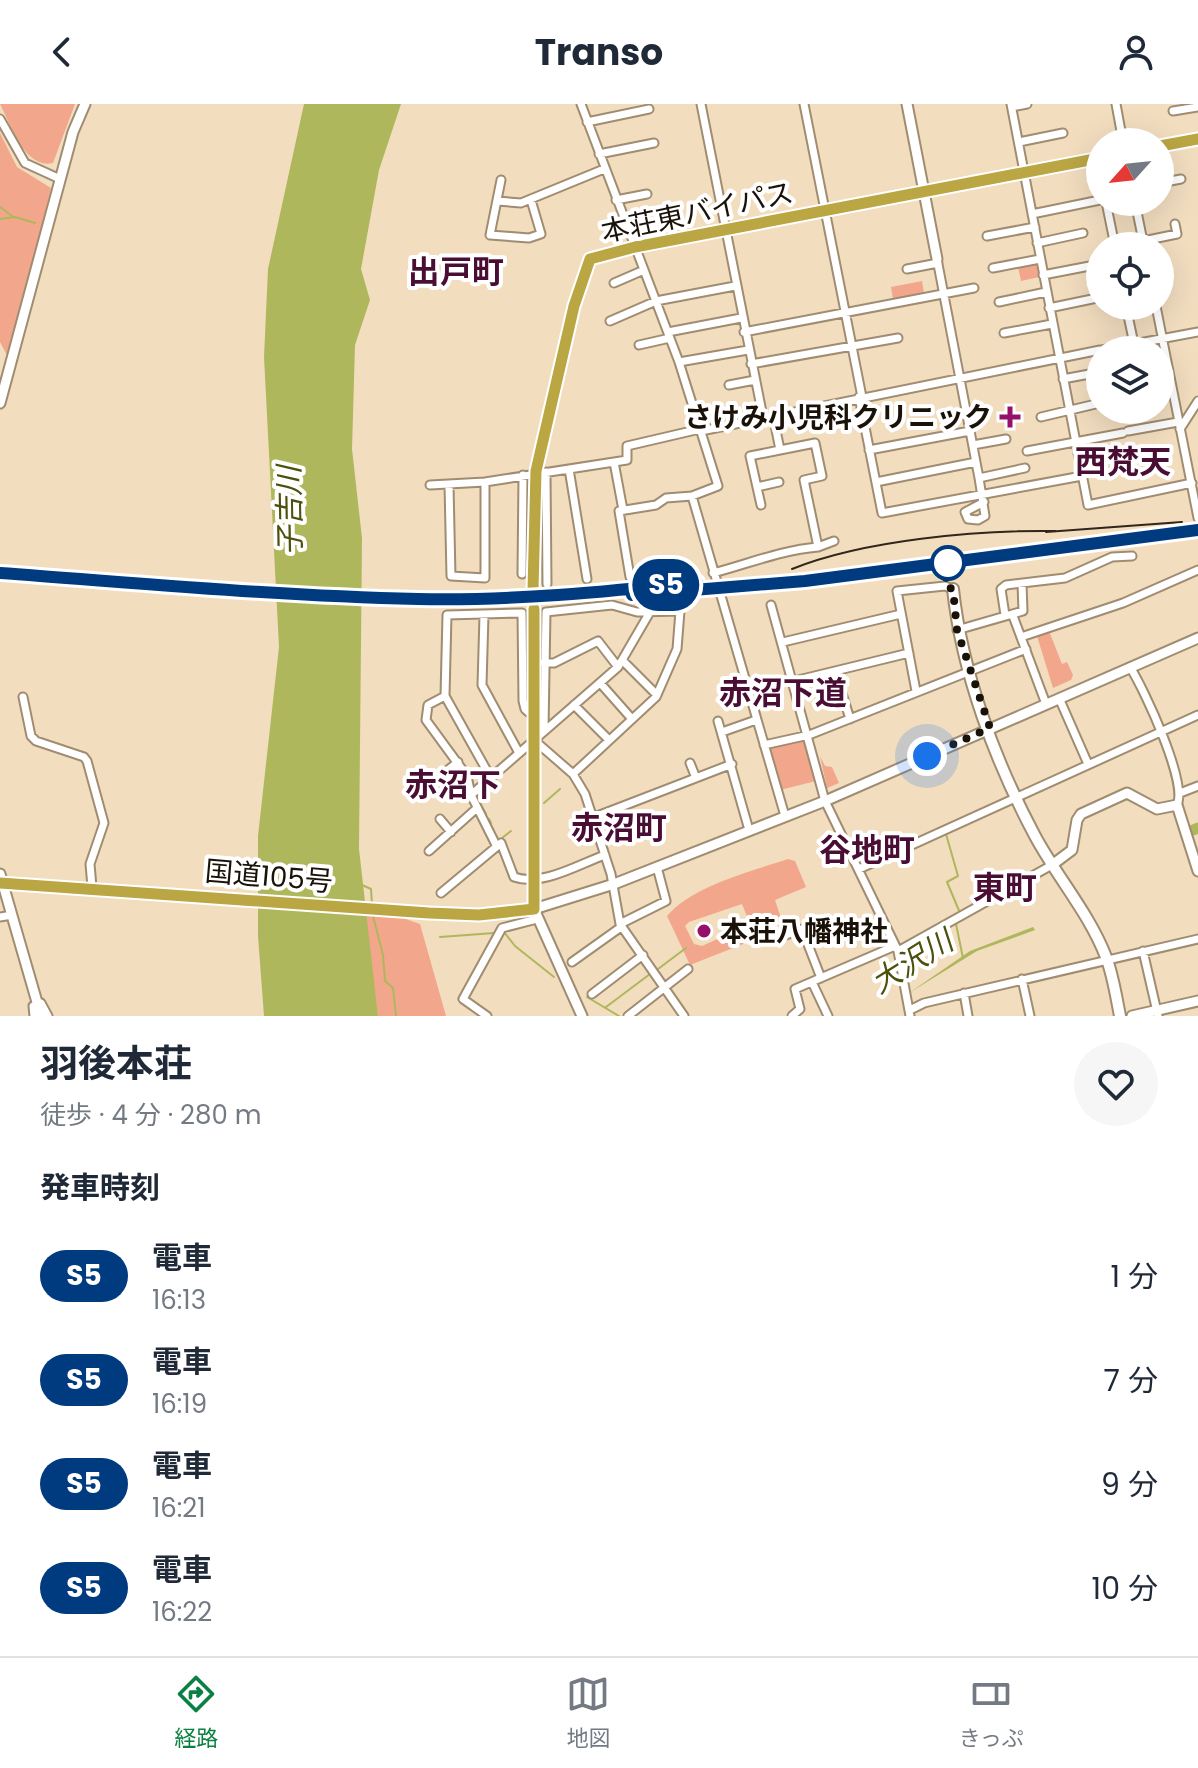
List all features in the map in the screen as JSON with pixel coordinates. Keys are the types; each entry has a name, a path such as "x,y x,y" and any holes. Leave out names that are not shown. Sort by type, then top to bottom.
{"highway":[{"path":"1174,143 1198,139"},
{"name":"本荘東バイパス","path":"533,590 541,472 585,266 596,256 1086,161"},
{"path":"534,609 535,914"},
{"name":"国道105号","path":"1,880 429,913 535,914"}],"main road":[{"path":"953,589 957,630 969,671 1016,797 1052,865 1090,923 1107,959 1120,1016"}],"street":[{"path":"0,403 60,179 85,104"},
{"path":"581,104 679,362 718,486 692,496 686,493 666,498 656,505 619,511 630,577"},
{"path":"701,104 763,417"},
{"path":"804,104 882,513 983,499 1082,476"},
{"path":"907,104 983,499"},
{"path":"1027,104 1012,105 1088,505 1192,483"},
{"path":"1116,104 1120,128"},
{"path":"1173,111 1198,107"},
{"path":"587,122 649,109"},
{"path":"0,119 25,163 60,179"},
{"path":"1019,142 1063,133"},
{"path":"599,154 654,143"},
{"path":"497,201 521,203 604,169"},
{"path":"1174,180 1181,179"},
{"path":"501,180 490,235 529,238 541,234 531,200"},
{"path":"616,200 647,194"},
{"path":"1032,214 1086,203"},
{"path":"1174,235 1177,234 1175,224"},
{"path":"987,236 1035,227"},
{"path":"1037,243 1083,233"},
{"path":"993,268 1040,259"},
{"path":"907,269 937,261"},
{"path":"1043,275 1086,267"},
{"path":"614,283 644,270"},
{"path":"610,321 656,301 735,286"},
{"path":"744,332 974,288"},
{"path":"999,302 1046,292"},
{"path":"1049,308 1086,300"},
{"path":"639,345 741,318"},
{"path":"1004,333 1052,324"},
{"path":"1174,336 1198,332"},
{"path":"751,364 898,338"},
{"path":"679,362 748,350"},
{"path":"430,485 485,482 627,460 627,446 1086,353"},
{"path":"1063,379 1086,375"},
{"path":"729,385 755,380"},
{"path":"1174,401 1198,518"},
{"path":"1027,451 1179,425 1198,401"},
{"path":"1041,417 1086,406"},
{"path":"773,415 780,450"},
{"path":"869,450 970,431"},
{"path":"973,445 1006,439"},
{"path":"761,505 750,456 815,443 822,476 804,480 818,547"},
{"path":"614,462 623,510"},
{"path":"876,482 976,462"},
{"path":"979,478 1025,468"},
{"path":"569,469 587,579"},
{"path":"541,472 547,584"},
{"path":"522,574 523,475"},
{"path":"449,485 451,576 485,578 485,482"},
{"path":"757,487 779,482"},
{"path":"692,496 785,816"},
{"path":"713,573 772,557 785,550 818,547 834,541"},
{"path":"1046,704 1001,589 1006,585 1065,578 1112,557 1132,556"},
{"path":"1021,637 1123,603 1198,570"},
{"path":"957,630 1009,616 1025,608 1022,584"},
{"path":"916,691 897,591 945,586 953,589"},
{"path":"544,730 544,617 550,609 612,605 650,612 680,611 677,649 657,695 573,774"},
{"path":"771,605 825,801 896,949 910,1013 964,993 1198,939"},
{"path":"471,795 601,684 620,664 650,612"},
{"path":"491,778 445,696 447,615 522,613 523,701 525,709 534,717"},
{"path":"783,642 901,614"},
{"path":"484,615 482,685 519,753"},
{"path":"487,1016 463,999 502,928 825,801 1198,638"},
{"path":"543,663 554,663 598,641 657,695"},
{"path":"764,745 809,735 1026,649"},
{"path":"794,681 909,653"},
{"path":"1130,667 1161,732 1180,793 1177,805 1198,871"},
{"path":"835,671 850,719"},
{"path":"601,684 632,719"},
{"path":"445,696 428,705 426,720 458,762 496,845"},
{"path":"23,697 31,736 36,741 84,757 87,761 104,823 90,864 92,887"},
{"path":"1059,698 1088,764"},
{"path":"574,705 609,740"},
{"path":"859,869 1198,715"},
{"path":"722,732 756,720"},
{"path":"718,721 749,830"},
{"path":"535,741 573,774 592,818 614,884 620,926 684,1016"},
{"path":"424,789 458,762"},
{"path":"690,763 696,778"},
{"path":"592,818 732,764"},
{"path":"1180,793 1198,786"},
{"path":"798,1015 795,989 896,949 1052,865 1072,850 1077,820 1104,801 1127,793 1157,809 1177,805"},
{"path":"429,851 477,808"},
{"path":"440,819 451,832"},
{"path":"441,893 501,843 514,877 533,879 605,855"},
{"path":"572,962 620,926 666,901 657,867"},
{"path":"1,880 41,1016"},
{"path":"535,914 582,1016"},
{"path":"0,917 12,915"},
{"path":"775,939 802,929 828,1016"},
{"path":"1143,951 1157,1013"},
{"path":"592,994 643,955"},
{"path":"628,1016 688,969"},
{"path":"1022,979 1030,1016"},
{"path":"964,993 968,1016"},
{"path":"1132,1016 1157,1013 1198,1001"},
{"path":"34,1016 33,1006 36,1003"},
{"path":"36,1003 41,1003 48,1016"}],"shaded area":[{"path":"0,104 75,104 53,163 43,163 27,152"},
{"path":"0,133 17,167 51,188 9,359 0,342"},
{"path":"1036,263 1039,277 1021,281 1018,267"},
{"path":"922,281 924,293 893,299 891,287"},
{"path":"1049,631 1062,664 1067,662 1073,675 1071,680 1053,688 1037,636"},
{"path":"802,737 806,739 816,781 780,790 768,749"},
{"path":"820,756 825,766 832,767 839,783 827,788"},
{"path":"788,859 795,861 806,887 775,900 782,921 769,926 771,933 690,965 667,916 678,905 707,888","holes":["742,904 750,924 702,946 694,944 685,926"]},
{"path":"364,914 400,917 420,924 446,1016 378,1016"}],"water":[{"name":"子吉川","path":"304,104 401,104 379,170 361,269 370,300 355,345 352,449 362,538 359,849 378,1016 264,1016 258,936 258,836 279,647 264,357 268,269"},
{"path":"1033,927 1035,930 977,951 909,993 970,951"}],"waterway":[{"path":"0,207 12,216"},
{"path":"0,219 15,217 35,223"},
{"path":"544,803 560,789"},
{"path":"475,794 486,814"},
{"path":"489,819 491,823"},
{"name":"大沢川","path":"1193,830 1198,828"},
{"path":"502,838 511,831"},
{"path":"946,834 958,876 947,882 960,913"},
{"path":"362,885 371,889 372,905"},
{"path":"373,916 383,955 385,981 393,988 396,1016"},
{"path":"956,924 963,958"},
{"path":"504,932 515,946 554,977"},
{"path":"440,937 494,933"},
{"path":"658,969 686,948"},
{"path":"606,1007 650,974"},
{"path":"587,997 619,1016"}],"railway":[{"path":"1046,532 1182,522"},
{"path":"0,576 197,592 421,603 525,600 805,581 1198,530"},
{"path":"792,569 886,544 991,532 1055,531"}],"train":[{"name":"S5","path":"0,573 197,588 421,599 616,591 697,582 632,595 805,581 1198,530"}],"place":[{"name":"さけみ小児科クリニック","path":"1010,417"},
{"name":"本荘八幡神社","path":"704,931"}],"district":[{"name":"出戸町","path":"456,272"},
{"name":"西梵天","path":"1123,462"},
{"name":"赤沼下道","path":"783,693"},
{"name":"赤沼下","path":"453,785"},
{"name":"赤沼町","path":"619,828"},
{"name":"谷地町","path":"867,850"},
{"name":"東町","path":"1005,888"}],"route":[{"path":"927,756 990,728 957,630 953,589 945,586 948,563"}]}
